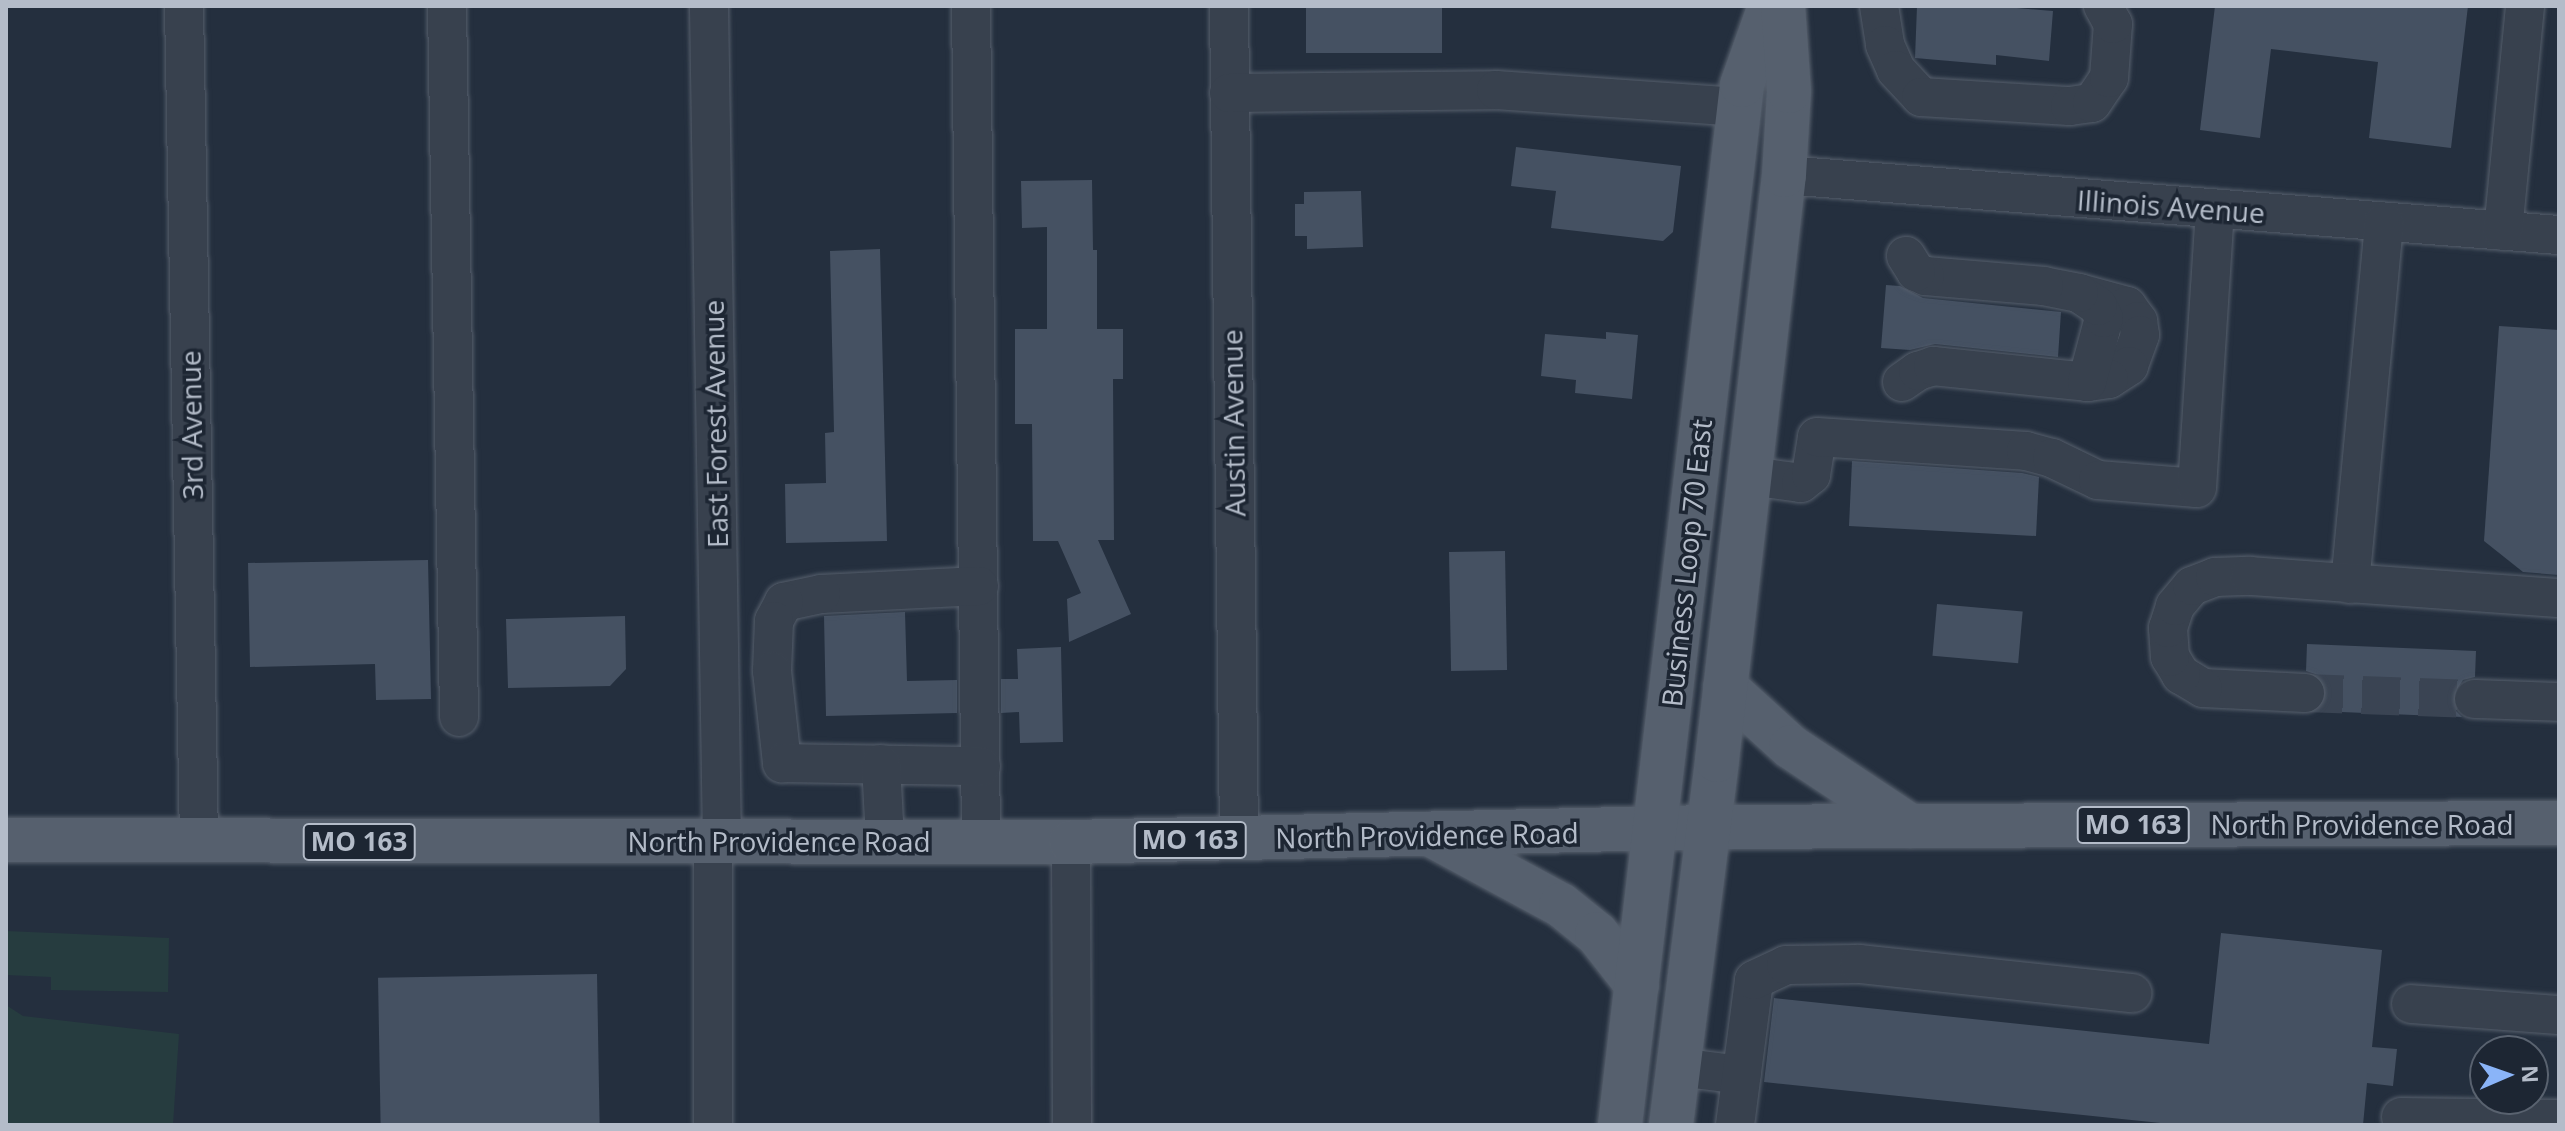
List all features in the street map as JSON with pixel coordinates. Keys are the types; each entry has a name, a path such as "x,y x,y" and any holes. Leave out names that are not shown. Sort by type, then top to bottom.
{"main road":[{"name":"Business Loop 70 East","path":"1620,1125 1742,85 1770,6"},
{"name":"Business Loop 70 East","path":"1671,1125 1784,175 1789,91 1783,6"},
{"path":"1725,687 1791,747 1910,826"},
{"name":"North Providence Road","path":"6,840 199,843 1071,842 1708,827 2559,823"},
{"path":"1433,835 1561,905 1597,934 1637,985"}],"street":[{"name":"3rd Avenue","path":"184,6 199,843"},
{"path":"447,6 459,717"},
{"name":"East Forest Avenue","path":"709,6 719,675 713,1125"},
{"path":"971,6 981,842"},
{"name":"Austin Avenue","path":"1229,6 1239,839"},
{"path":"1879,6 1885,45 1896,70 1921,97 2070,106 2092,103 2109,78 2113,24 2103,6"},
{"path":"2503,231 2525,6"},
{"path":"1229,93 1496,90 1740,107"},
{"name":"Illinois Avenue","path":"1784,175 2559,235"},
{"path":"1750,476 1801,483 1811,475 1817,437 2026,451 2052,458 2098,480 2197,488 2215,209"},
{"path":"2350,584 2384,222"},
{"path":"1902,382 1918,371 1933,366 2087,382 2104,318 2098,306 2079,293 2044,286 1925,276 1916,272 1906,256"},
{"path":"2305,693 2203,688 2181,675 2170,657 2168,628 2175,606 2192,586 2215,577 2559,598"},
{"path":"979,586 821,594 784,602 774,621 772,671 782,763 981,766"},
{"path":"719,675 772,671"},
{"path":"2474,699 2559,702"},
{"path":"881,764 885,841"},
{"path":"1071,842 1072,1125"},
{"path":"1735,1125 1754,980 1786,965 1859,964 2132,993"},
{"path":"2411,1004 2559,1015"},
{"path":"1678,1067 1741,1075"},
{"path":"2401,1117 2559,1119"}],"green space":[{"path":"6,931 169,938 168,992 51,990 51,977 6,975"},
{"path":"6,1005 23,1016 179,1034 173,1125 6,1125"}],"building":[{"path":"1306,6 1442,6 1442,53 1306,53"},
{"path":"1917,6 1994,6 2053,11 2049,61 1996,55 1996,65 1915,58"},
{"path":"2215,6 2468,6 2451,148 2369,138 2378,62 2271,49 2260,138 2200,130"},
{"path":"1516,147 1681,166 1673,232 1663,241 1551,228 1556,191 1511,186"},
{"path":"1092,180 1093,250 1097,250 1097,329 1123,329 1123,379 1113,379 1114,540 1098,540 1131,614 1069,642 1067,599 1081,593 1058,541 1033,541 1032,424 1015,424 1015,329 1047,329 1047,227 1022,228 1021,181"},
{"path":"1361,191 1363,247 1307,249 1307,236 1295,236 1295,204 1304,204 1304,192"},
{"path":"880,249 887,541 786,543 785,484 826,483 825,433 834,432 830,251"},
{"path":"1886,285 1900,286 1923,298 2061,312 2058,357 1935,344 1910,350 1881,348"},
{"path":"2499,326 2559,330 2559,575 2523,572 2484,541"},
{"path":"1606,332 1638,335 1632,399 1575,393 1576,380 1541,376 1545,334 1606,339"},
{"path":"1852,461 2022,473 2039,477 2036,536 1849,526"},
{"path":"1505,551 1507,670 1451,671 1449,552"},
{"path":"428,560 431,699 376,700 375,664 250,667 248,563"},
{"path":"1937,604 2023,611 2018,663 1932,656"},
{"path":"905,612 907,681 957,680 957,713 826,716 824,616"},
{"path":"625,616 626,669 610,686 508,688 506,619"},
{"path":"2307,644 2476,651 2475,677 2463,680 2452,697 2454,709 2462,717 2317,711 2327,693 2318,675 2306,671"},
{"path":"1061,647 1063,742 1020,743 1019,712 1001,713 1001,679 1018,679 1017,649"},
{"path":"2221,933 2382,950 2372,1047 2397,1049 2393,1086 2367,1083 2363,1125 2180,1125 1764,1082 1774,998 2209,1044"},
{"path":"597,974 600,1125 381,1125 378,978"}],"tunnel":[{"path":"2305,693 2474,699"}]}
